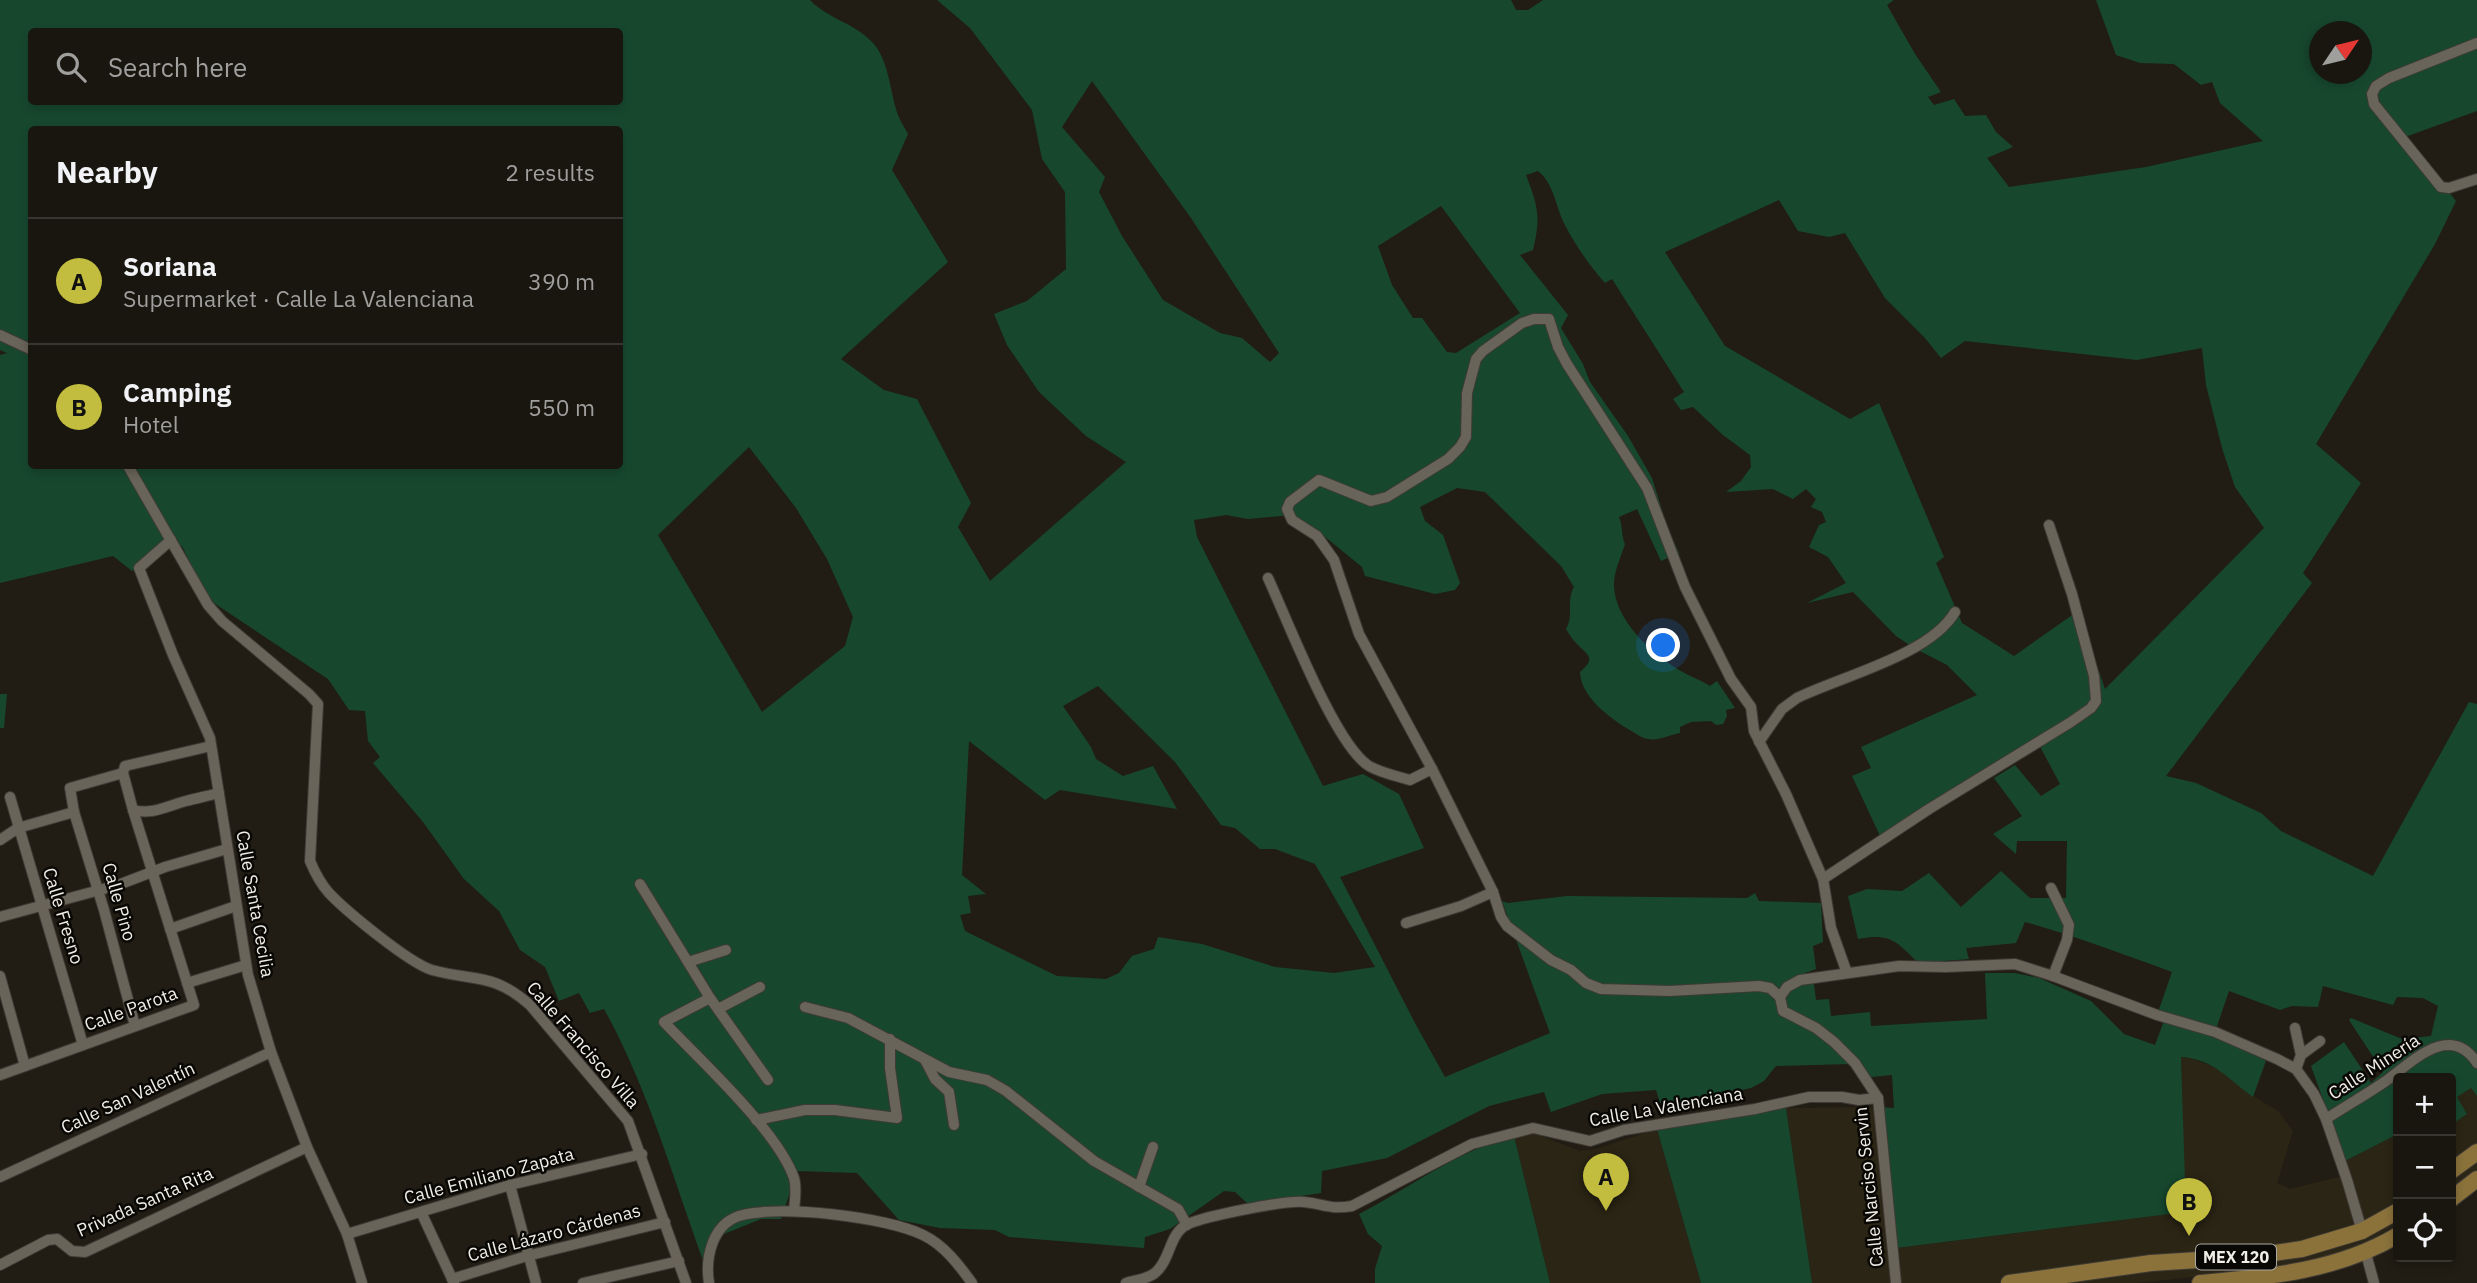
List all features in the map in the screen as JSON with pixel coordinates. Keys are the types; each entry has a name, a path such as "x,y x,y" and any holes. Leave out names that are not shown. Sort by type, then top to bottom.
{"main road":[{"path":"2456,1167 2477,1152"},
{"path":"2456,1195 2477,1179"},
{"name":"MEX 120","path":"2009,1283 2068,1279 2151,1264 2302,1250 2362,1231 2393,1214"},
{"name":"MEX 120","path":"2200,1283 2329,1265 2393,1237"}],"street":[{"path":"2477,43 2389,78 2376,86 2372,94 2374,104 2382,117 2441,187 2449,188 2477,179"},
{"path":"1847,973 1831,928 1823,879 1786,793 1754,731 1751,707 1731,679 1685,587 1647,488 1567,364 1549,319 1534,319 1522,323 1476,359 1467,393 1465,437 1460,447 1448,459 1387,497 1371,501 1319,481 1290,502 1287,509 1292,520 1317,536 1334,560 1359,634 1432,769 1507,926 1586,983 1601,989 1670,991 1759,986 1770,988 1780,997 1787,987 1800,980 1899,966 2015,964 2053,976 2157,1015 2215,1032 2296,1069 2314,1094 2326,1119 2362,1231"},
{"path":"0,335 28,348"},
{"name":"Calle Francisco Villa","path":"130,469 208,605 222,621 318,704 310,861 316,875 330,894 403,954 430,969 493,981 513,990 530,1005 628,1121 686,1283"},
{"path":"1823,879 1929,809 2071,722 2091,708 2096,701 2094,676 2072,594 2049,525"},
{"name":"Calle Santa Cecilia","path":"171,540 139,568 173,655 210,738 246,965 271,1052 307,1147 347,1234 362,1283"},
{"path":"1268,578 1314,680 1353,752 1370,766 1410,780 1432,769"},
{"path":"1759,742 1782,709 1797,698 1902,655 1949,623 1955,612"},
{"path":"187,983 152,872 141,814 123,773 125,766 211,746"},
{"name":"Calle Pino","path":"123,773 70,788 74,812 99,890 135,1026"},
{"path":"141,814 219,793"},
{"name":"Calle Fresno","path":"10,797 83,1045"},
{"path":"0,840 18,828 74,812"},
{"path":"0,917 99,890 226,849"},
{"path":"640,884 710,998 768,1080"},
{"path":"2051,888 2069,925 2067,940 2053,976"},
{"path":"1406,923 1461,906 1493,892"},
{"path":"170,929 236,906"},
{"path":"688,962 726,950"},
{"name":"Calle Parota","path":"0,1075 194,1005 187,983 246,965"},
{"path":"0,976 25,1066"},
{"path":"718,1009 760,987"},
{"name":"Calle Narciso Servin","path":"1780,997 1783,1011 1816,1028 1855,1063 1878,1098 1896,1283"},
{"path":"710,998 664,1022 756,1120 781,1154 794,1178 794,1210"},
{"path":"804,1007 848,1018 950,1072 987,1080 1006,1091 1094,1161 1178,1209 1187,1225 1174,1237 1170,1252 1155,1273 1126,1283"},
{"path":"2295,1028 2301,1055 2296,1069"},
{"path":"756,1120 805,1110 835,1110 897,1118 890,1068 890,1038"},
{"path":"2301,1055 2320,1041"},
{"name":"Calle Minería","path":"2326,1119 2434,1048 2459,1045 2470,1052 2477,1063"},
{"name":"Calle San Valentín","path":"0,1177 271,1052"},
{"path":"925,1060 935,1079 948,1091 954,1125"},
{"name":"Calle La Valenciana","path":"1187,1225 1240,1211 1303,1202 1336,1209 1352,1206 1472,1144 1533,1128 1590,1141 1624,1130 1755,1109 1809,1097 1859,1100 1878,1098"},
{"name":"Privada Santa Rita","path":"0,1265 48,1240 57,1239 72,1251 85,1252 307,1147"},
{"path":"1139,1187 1153,1147"},
{"name":"Calle Emiliano Zapata","path":"347,1234 510,1185 642,1154"},
{"path":"510,1185 536,1283"},
{"path":"709,1283 707,1272 713,1239 723,1226 739,1216 794,1210 875,1220 923,1235 955,1259 972,1283"},
{"path":"421,1212 453,1281"},
{"name":"Calle Lázaro Cárdenas","path":"453,1281 527,1256 665,1222"},
{"path":"2365,1250 2374,1283"},
{"path":"583,1283 679,1261"}],"shaded area":[{"path":"2181,1057 2191,1058 2224,1071 2246,1092 2278,1111 2293,1131 2277,1183 2290,1189 2342,1176 2345,1161 2393,1137 2393,1227 2366,1242 2324,1258 2269,1269 2137,1283 1812,1283 1786,1108 1877,1107 1888,1249 2185,1212"},
{"path":"2471,1088 2477,1096 2477,1169 2456,1185 2456,1122 2467,1114 2456,1097"},
{"path":"1657,1129 1701,1283 1550,1283 1514,1136 1533,1130 1580,1151 1596,1149"}],"green space":[{"path":"0,0 810,0 866,36 878,50 897,112 908,134 892,170 948,262 841,359 884,390 917,399 971,503 958,527 990,581 1126,462 1086,436 1039,392 1007,345 994,314 1027,301 1066,269 1065,192 1042,159 1032,110 970,28 937,0 1511,0 1516,10 1528,10 1543,0 1894,0 1887,5 1941,92 1928,97 1934,105 1954,99 1965,116 1986,115 1996,132 2013,147 1987,158 2009,187 2146,167 2263,141 2220,103 2212,82 2201,85 2174,64 2140,63 2116,55 2096,0 2477,0 2477,111 2405,137 2456,201 2435,244 2316,444 2361,483 2303,573 2312,583 2166,776 2196,783 2261,813 2281,831 2373,876 2469,702 2477,704 2477,1096 2471,1088 2457,1097 2467,1114 2456,1122 2456,1073 2393,1073 2393,1137 2345,1161 2311,1066 2344,1042 2371,1083 2383,1072 2349,1020 2351,1018 2402,1039 2431,1036 2438,1006 2423,998 2397,997 2393,1005 2323,986 2318,1007 2292,1006 2280,1010 2229,991 2215,1032 2268,1055 2253,1097 2212,1066 2181,1057 2186,1212 1888,1249 1877,1107 1894,1108 1892,1075 1862,1078 1851,1064 1776,1066 1764,1081 1751,1088 1661,1106 1656,1090 1602,1094 1551,1112 1544,1092 1489,1106 1387,1158 1322,1171 1321,1193 1248,1204 1235,1192 1224,1191 1170,1229 1145,1237 1144,1248 1009,1237 995,1230 940,1228 899,1220 857,1173 797,1171 781,1219 761,1219 724,1234 704,1263 647,1102 604,1009 590,1013 579,993 559,1001 545,967 520,950 499,911 464,879 423,822 373,763 380,757 368,741 365,711 349,710 328,679 214,603 201,585 182,546 168,546 132,571 113,556 0,583 0,355 7,353 0,350","holes":["1092,81 1191,218 1279,353 1270,362 1242,338 1220,333 1163,300 1122,236 1099,192 1105,177 1062,127","1538,171 1548,183 1565,225 1578,248 1605,283 1612,279 1684,392 1673,399 1681,410 1693,407 1750,455 1751,467 1741,481 1726,492 1773,489 1793,499 1806,489 1816,499 1811,507 1822,512 1826,522 1819,525 1809,547 1828,557 1846,583 1807,603 1853,592 1896,636 1947,665 1977,695 1861,747 1871,768 1852,776 1882,840 2037,741 2060,784 2041,796 2015,765 1994,778 2022,816 1993,834 2016,854 2017,841 2067,841 2066,898 2030,898 2001,871 1961,907 1929,873 1902,891 1867,889 1848,896 1858,939 1878,937 1892,940 1918,963 1969,959 1966,948 2016,943 2025,922 2117,952 2172,972 2157,1015 2165,1018 2155,1045 2124,1034 2091,1001 2039,978 2015,973 1985,973 1987,1019 1871,1026 1870,1012 1831,1016 1829,999 1816,1000 1814,984 1807,984 1805,973 1816,969 1813,946 1823,942 1821,903 1759,901 1755,893 1747,898 1567,896 1508,903 1502,901 1550,1033 1445,1077 1340,877 1424,848 1399,794 1363,774 1323,786 1197,537 1194,520 1226,515 1248,519 1293,515 1362,567 1365,576 1435,594 1455,590 1460,583 1443,535 1425,521 1420,507 1457,488 1485,492 1561,566 1574,587 1566,629 1589,657 1588,663 1580,672 1585,690 1597,705 1621,724 1648,739 1660,739 1680,733 1680,727 1691,722 1711,721 1716,725 1723,724 1727,716 1726,710 1735,708 1717,681 1710,686 1655,653 1627,623 1616,599 1615,576 1625,544 1619,517 1637,509 1661,561 1679,553 1669,532 1652,478 1628,436 1590,382 1583,364 1561,328 1568,315 1520,255 1533,250 1537,212 1526,175","1779,200 1798,231 1829,237 1845,233 1885,298 1941,358 1965,341 2137,360 2202,348 2206,385 2235,487 2264,528 2105,689 2078,611 2014,656 1962,623 1936,563 1944,557 1879,403 1850,419 1725,346 1665,252","1441,206 1520,313 1456,353 1447,352 1422,318 1413,318 1392,285 1378,246","749,447 796,508 827,559 853,617 845,646 762,712 658,535","1098,686 1175,762 1221,825 1235,828 1260,849 1275,849 1315,864 1375,967 1334,973 1275,967 1202,944 1158,937 1154,949 1132,956 1119,973 1106,979 1057,976 965,931 960,915 971,913 968,896 986,894 962,875 969,741 1045,800 1060,790 1177,809 1153,766 1123,776 1096,759 1063,706"]},
{"path":"0,694 7,694 4,728 0,728"},
{"path":"1786,1108 1812,1283 1701,1283 1657,1129"},
{"path":"1514,1136 1550,1283 1375,1283 1375,1269 1382,1246 1368,1234 1359,1214 1473,1150"}],"place":[{"name":"Soriana","path":"1606,1211"},
{"name":"Camping","path":"2189,1236"}]}
